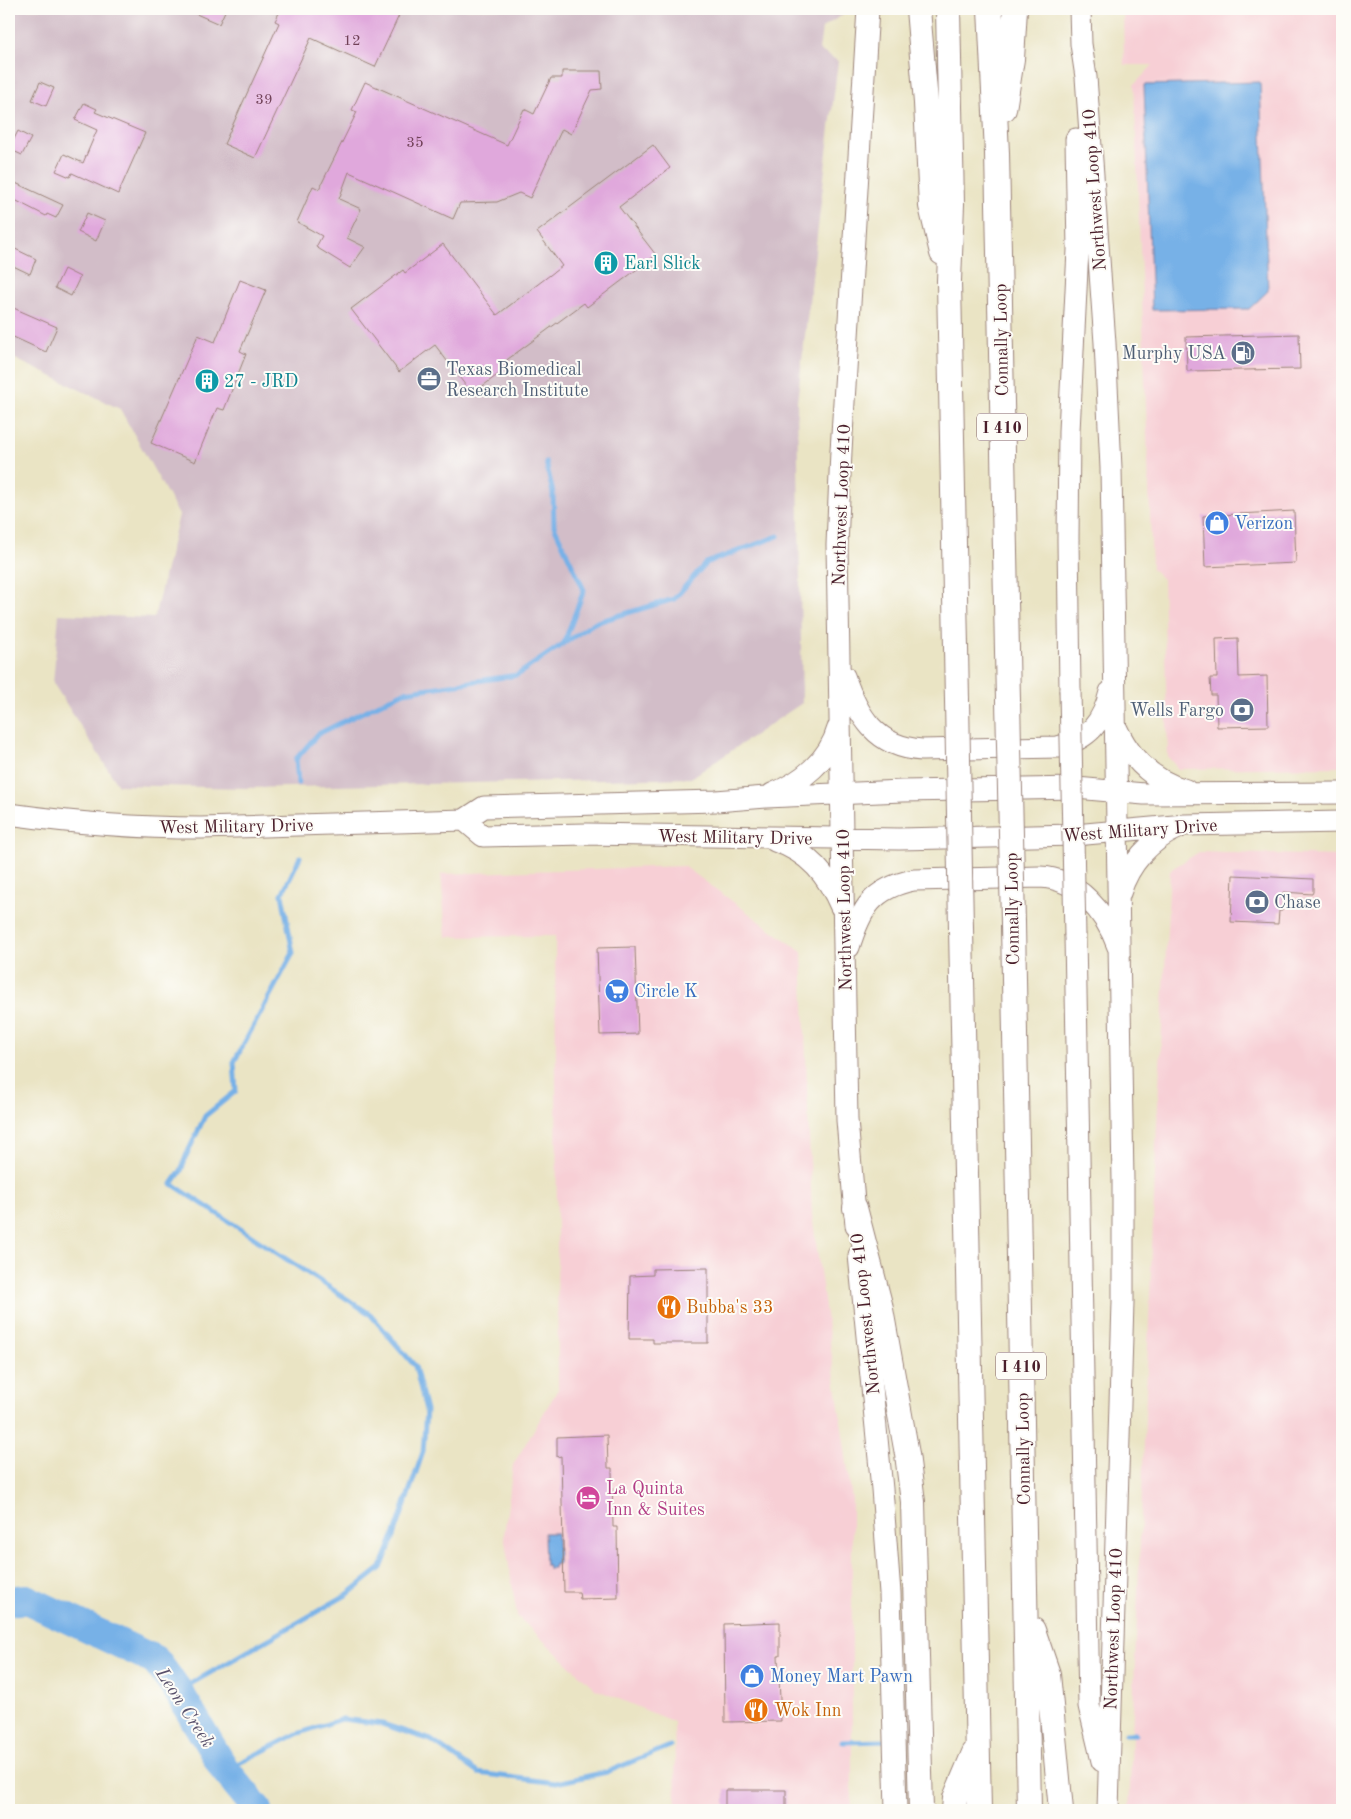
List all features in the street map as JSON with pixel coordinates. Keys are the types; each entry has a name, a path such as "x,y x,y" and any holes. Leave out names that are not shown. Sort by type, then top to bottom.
{"highway":[{"path":"918,9 926,93 931,206 949,281"},
{"name":"I 410","path":"948,9 952,204 949,281 979,1810"},
{"name":"Connally Loop","path":"990,9 991,61 997,153 1029,1810"},
{"path":"997,153 1012,59 1015,9"},
{"path":"855,1208 880,1304 907,1454 913,1502 921,1810"},
{"path":"1026,1608 1048,1674 1061,1810"},
{"path":"954,1810 955,1798 977,1744"}],"main road":[{"name":"Northwest Loop 410","path":"868,9 841,460 838,545 839,661 847,1120 890,1592 896,1810"},
{"name":"Northwest Loop 410","path":"1080,9 1081,44 1086,77 1108,393 1113,554 1124,1272 1108,1800"},
{"path":"1081,44 1074,84 1078,250 1068,432 1070,690 1089,1706 1108,1800"},
{"path":"839,661 859,712 872,729 893,745 911,750 1058,747 1069,744 1086,735 1103,715 1112,684 1114,669"},
{"path":"766,797 798,780 822,760 832,745 840,718"},
{"path":"1115,724 1128,749 1140,764 1155,777 1175,787 1208,794"},
{"name":"West Military Drive","path":"9,814 70,822 166,828 464,820 484,807 716,801 842,794 1076,788 1144,794 1342,793"},
{"name":"West Military Drive","path":"464,820 483,836 587,834 843,839 1075,835 1185,825 1342,822"},
{"path":"1118,903 1124,884 1138,858 1167,833 1185,825"},
{"path":"756,838 769,839 784,844 810,860 825,877 844,915"},
{"path":"845,961 858,921 875,895 890,886 914,880 1040,877 1056,879 1071,886 1088,900 1115,939 1118,949"}],"shaded area":[{"name":"Texas Biomedical Research Institute","path":"9,9 845,9 844,14 822,28 819,50 838,61 797,402 802,703 691,778 246,788 118,785 53,683 59,614 154,618 179,515 120,409 9,356"},
{"path":"1123,9 1342,9 1342,767 1178,769 1168,757 1163,579 1152,569 1134,85 1153,65 1124,65"},
{"path":"1199,852 1342,856 1342,1810 1129,1810 1157,1124 1170,870"},
{"path":"684,866 802,952 812,1214 852,1499 852,1810 676,1810 674,1722 595,1689 517,1616 504,1535 513,1465 558,1389 555,936 446,937 441,874"}],"water":[{"path":"1260,82 1268,291 1249,309 1152,310 1144,85"},
{"path":"544,1533 557,1533 558,1564 554,1564 554,1568 548,1568 548,1565 545,1565"}],"building":[{"path":"185,9 226,9 219,24"},
{"path":"281,9 402,9 375,67 311,38 255,158 224,144 279,23 275,21"},
{"path":"562,71 601,71 602,89 592,90 571,134 562,129 530,198 519,193 497,202 460,203 453,219 349,172 339,199 361,209 347,238 365,247 350,268 316,247 322,236 297,222 313,186 319,189 357,112 352,110 365,82 507,145 524,109 534,114 551,78 562,78"},
{"path":"40,82 54,88 46,106 32,100"},
{"path":"84,103 97,109 95,112 145,133 118,194 72,173 70,177 56,171 64,154 83,163 97,130 75,120"},
{"path":"18,131 31,138 22,155 9,149"},
{"name":"Earl Slick","path":"653,145 670,168 619,207 656,255 587,307 584,303 504,362 508,367 472,394 435,345 399,372 351,309 403,270 405,273 443,244 497,315 562,266 537,232"},
{"path":"9,180 63,205 56,218 47,214 46,216 9,197"},
{"path":"87,213 105,221 96,241 78,232"},
{"path":"9,246 36,259 30,274 9,264"},
{"path":"64,269 80,277 71,296 55,288"},
{"name":"27 - JRD","path":"240,280 266,290 240,351 246,354 224,410 217,408 195,462 151,443 198,335 215,342"},
{"path":"9,306 57,327 46,352 9,335"},
{"name":"Murphy USA","path":"1299,334 1300,369 1187,371 1186,337"},
{"path":"1294,511 1296,563 1205,567 1203,516"},
{"name":"Wells Fargo","path":"1238,638 1239,677 1267,676 1268,726 1217,727 1216,695 1211,695 1210,678 1217,678 1216,639"},
{"name":"Chase","path":"1233,875 1313,879 1313,892 1312,894 1283,892 1282,911 1279,911 1278,924 1231,922"},
{"name":"Circle K","path":"635,947 638,1034 600,1035 597,948"},
{"name":"Bubba's 33","path":"708,1268 708,1343 653,1343 653,1339 629,1339 630,1276 653,1275 653,1269"},
{"name":"La Quinta Inn & Suites","path":"607,1435 608,1468 612,1468 613,1527 617,1527 618,1598 580,1599 579,1592 564,1592 561,1456 557,1457 557,1437"},
{"path":"780,1622 780,1656 778,1656 781,1721 725,1722 724,1624"},
{"path":"725,1790 786,1790 786,1810 725,1810"}],"waterway":[{"path":"546,462 553,493 554,526 584,590 564,643"},
{"path":"298,783 296,759 318,734 404,692 517,675 594,623 674,599 706,563 778,536"},
{"path":"178,1691 348,1594 381,1568 423,1452 426,1410 415,1366 370,1314 172,1184 181,1171 205,1116 236,1091 234,1062 293,953 282,894 300,857"},
{"name":"Leon Creek","path":"9,1601 26,1599 155,1660 178,1691 225,1770 258,1810"},
{"path":"225,1770 297,1734 342,1719 382,1724 431,1740 478,1773 556,1783 607,1772 670,1746"},
{"path":"1126,1734 1135,1734"},
{"path":"842,1742 886,1741"}],"place":[{"name":"Earl Slick","path":"606,263"},
{"name":"Murphy USA","path":"1243,353"},
{"name":"Texas Biomedical Research Institute","path":"429,379"},
{"name":"27 - JRD","path":"207,381"},
{"name":"Verizon","path":"1217,523"},
{"name":"Wells Fargo","path":"1242,710"},
{"name":"Chase","path":"1257,902"},
{"name":"Circle K","path":"617,991"},
{"name":"Bubba's 33","path":"669,1307"},
{"name":"La Quinta Inn & Suites","path":"588,1498"},
{"name":"Money Mart Pawn","path":"752,1676"},
{"name":"Wok Inn","path":"756,1710"}]}
